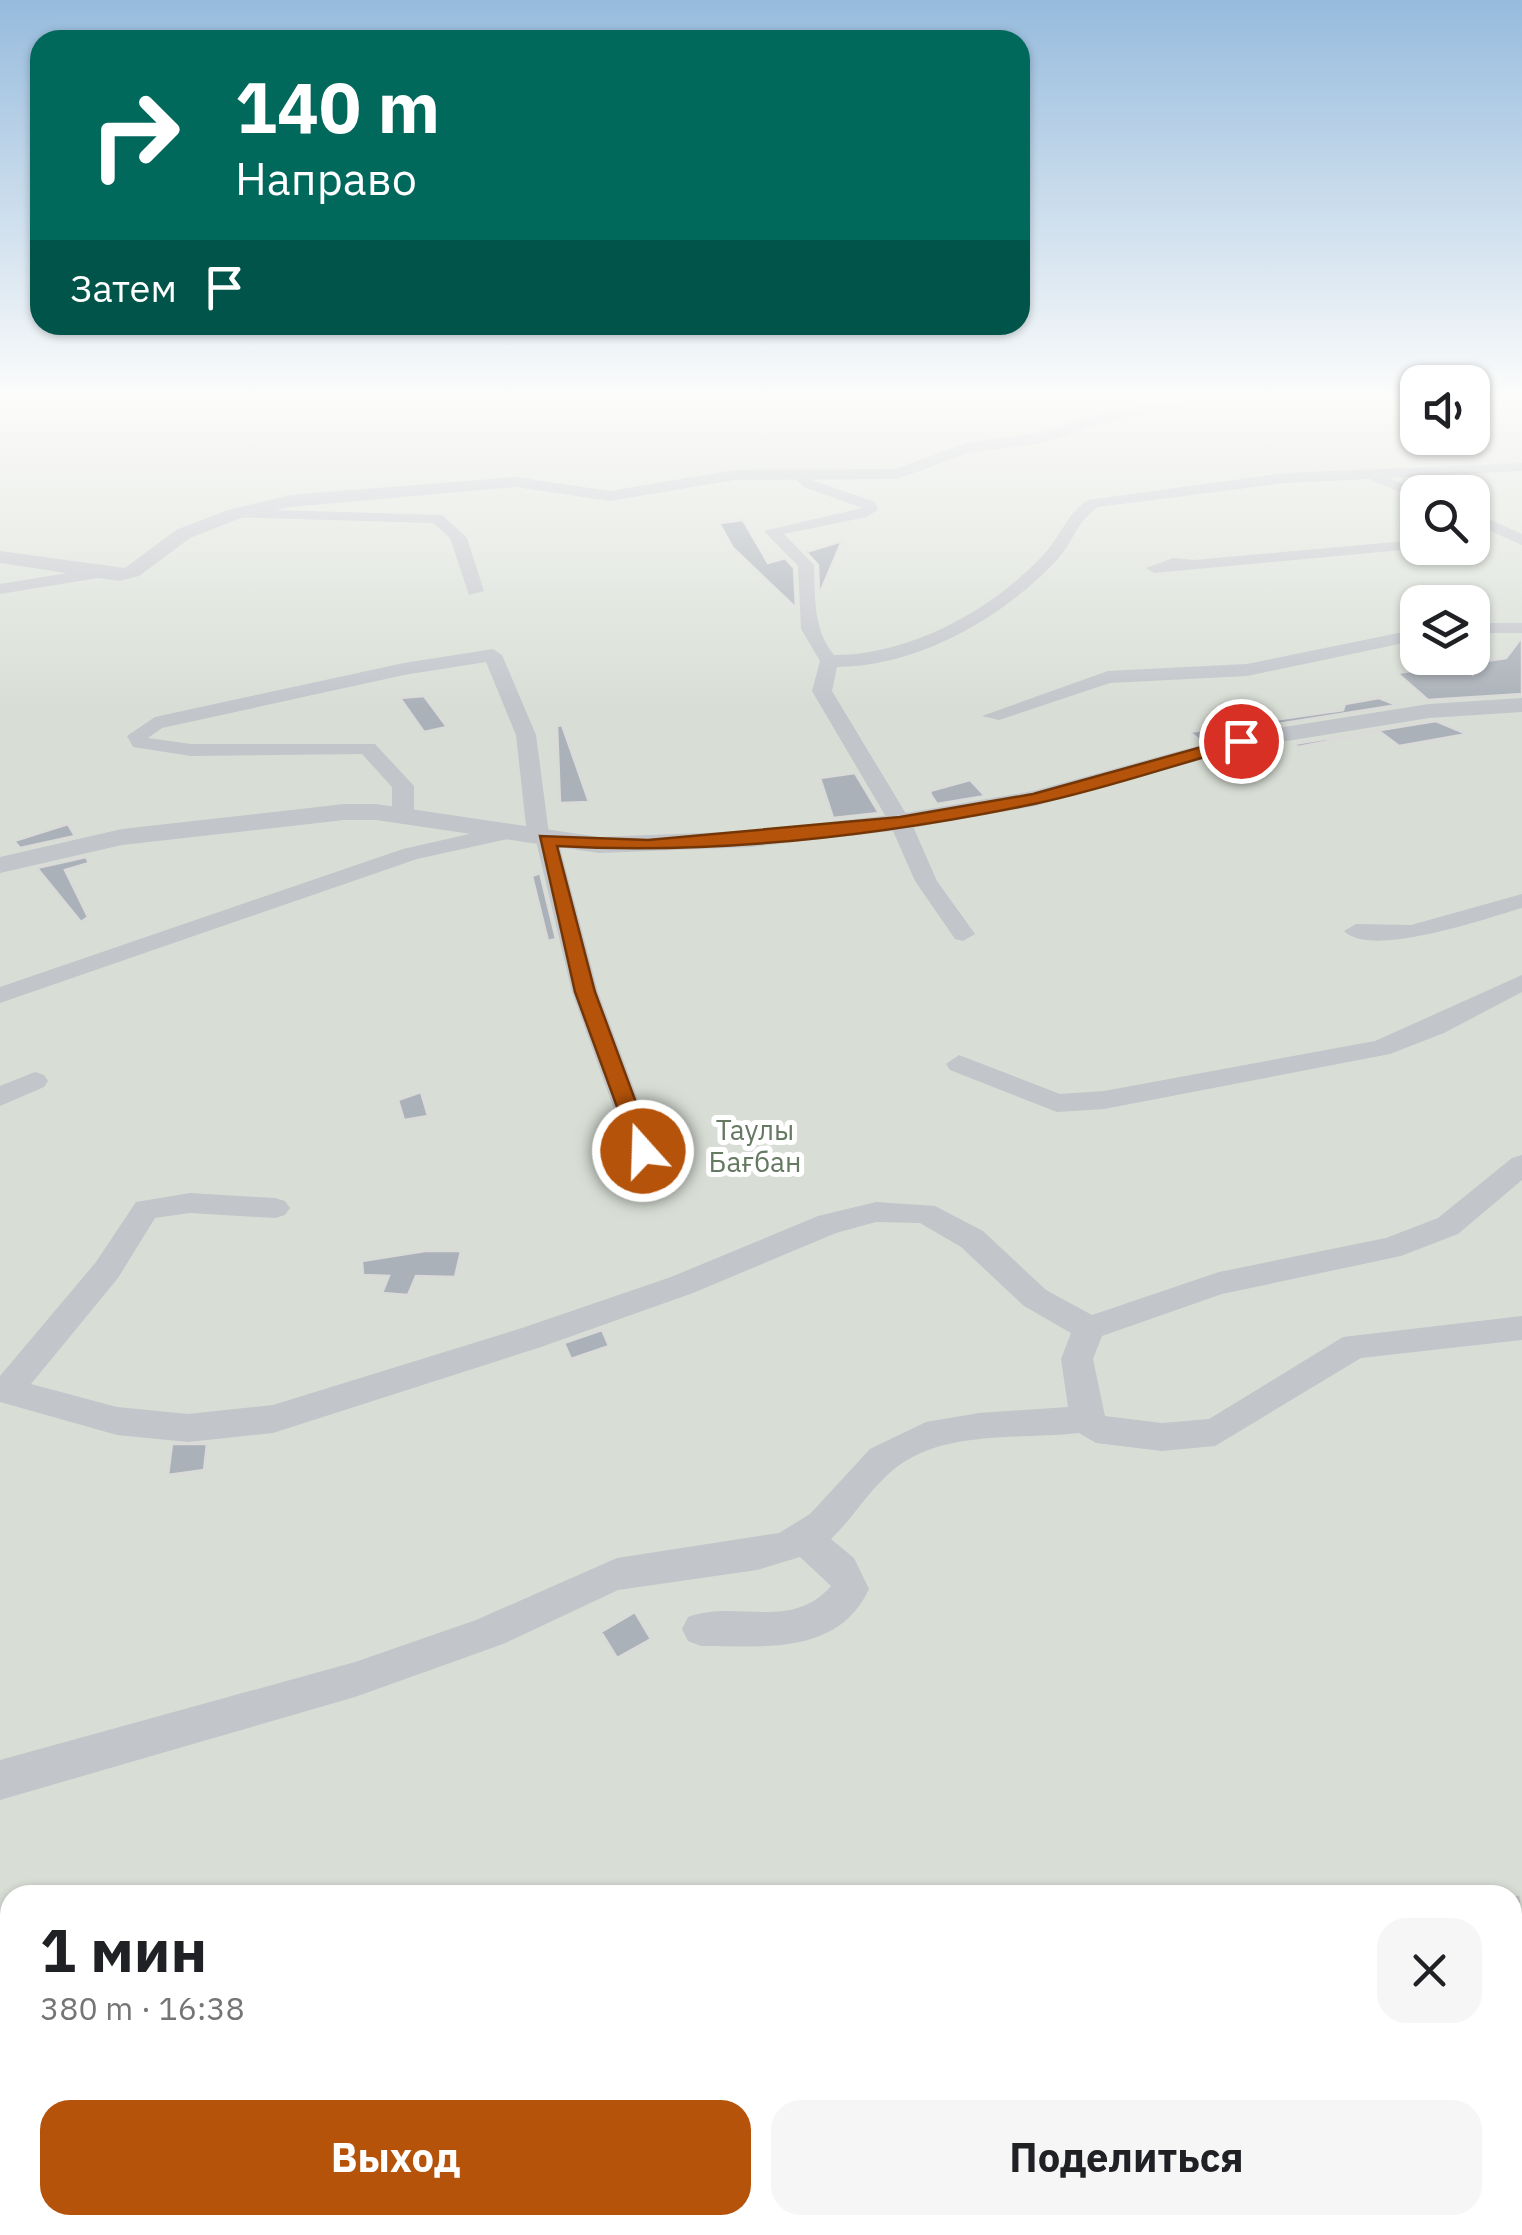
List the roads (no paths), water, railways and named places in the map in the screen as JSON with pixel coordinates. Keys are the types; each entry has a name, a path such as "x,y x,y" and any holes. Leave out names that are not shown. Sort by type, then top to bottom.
{"street":[{"path":"0,589 92,574 132,572 183,534 235,514 297,500"},
{"path":"856,500 869,505 870,510 772,531 806,566 806,616 813,644 830,661 870,660 940,636 1050,558 1078,511 1094,503 1115,500"},
{"path":"235,514 436,518 451,524 457,532 475,590"},
{"path":"1490,526 1522,541"},
{"path":"1490,542 1522,541"},
{"path":"1154,568 1172,563 1194,565 1400,547"},
{"path":"0,557 92,574"},
{"path":"1490,628 1522,628"},
{"path":"992,716 1108,677 1247,670 1400,638"},
{"path":"403,816 403,786 368,748 190,750 140,743 137,736 156,723 404,669 493,656 526,735 533,836 643,1151"},
{"path":"830,661 822,691 900,822 926,881 963,934"},
{"path":"0,865 122,838 280,816 376,812 533,836 648,846 900,822 1035,798 1241,741 1465,707 1522,704"},
{"path":"0,994 412,854 533,836"},
{"path":"1356,932 1412,932 1522,901"},
{"path":"959,1064 1057,1103 1104,1100 1381,1048 1435,1027 1522,984"},
{"path":"0,1097 35,1081"},
{"path":"275,1208 190,1203 146,1209 107,1270 4,1389 117,1421 188,1428 272,1418 530,1338 682,1284 828,1224 876,1212 925,1213 972,1239 1034,1298 1089,1328 1219,1283 1390,1248 1448,1226 1522,1166"},
{"path":"1089,1328 1077,1359 1086,1419 1096,1430 1162,1437 1215,1432 1354,1346 1522,1328"},
{"path":"0,1780 305,1694 472,1638 616,1574 684,1560 752,1555 805,1539 884,1457 937,1429 1034,1427 1086,1419"},
{"path":"701,1630 807,1628 836,1611 851,1589 841,1569 805,1539"}],"park label":[{"name":"Таулы Бағбан","path":"755,1145"}]}
